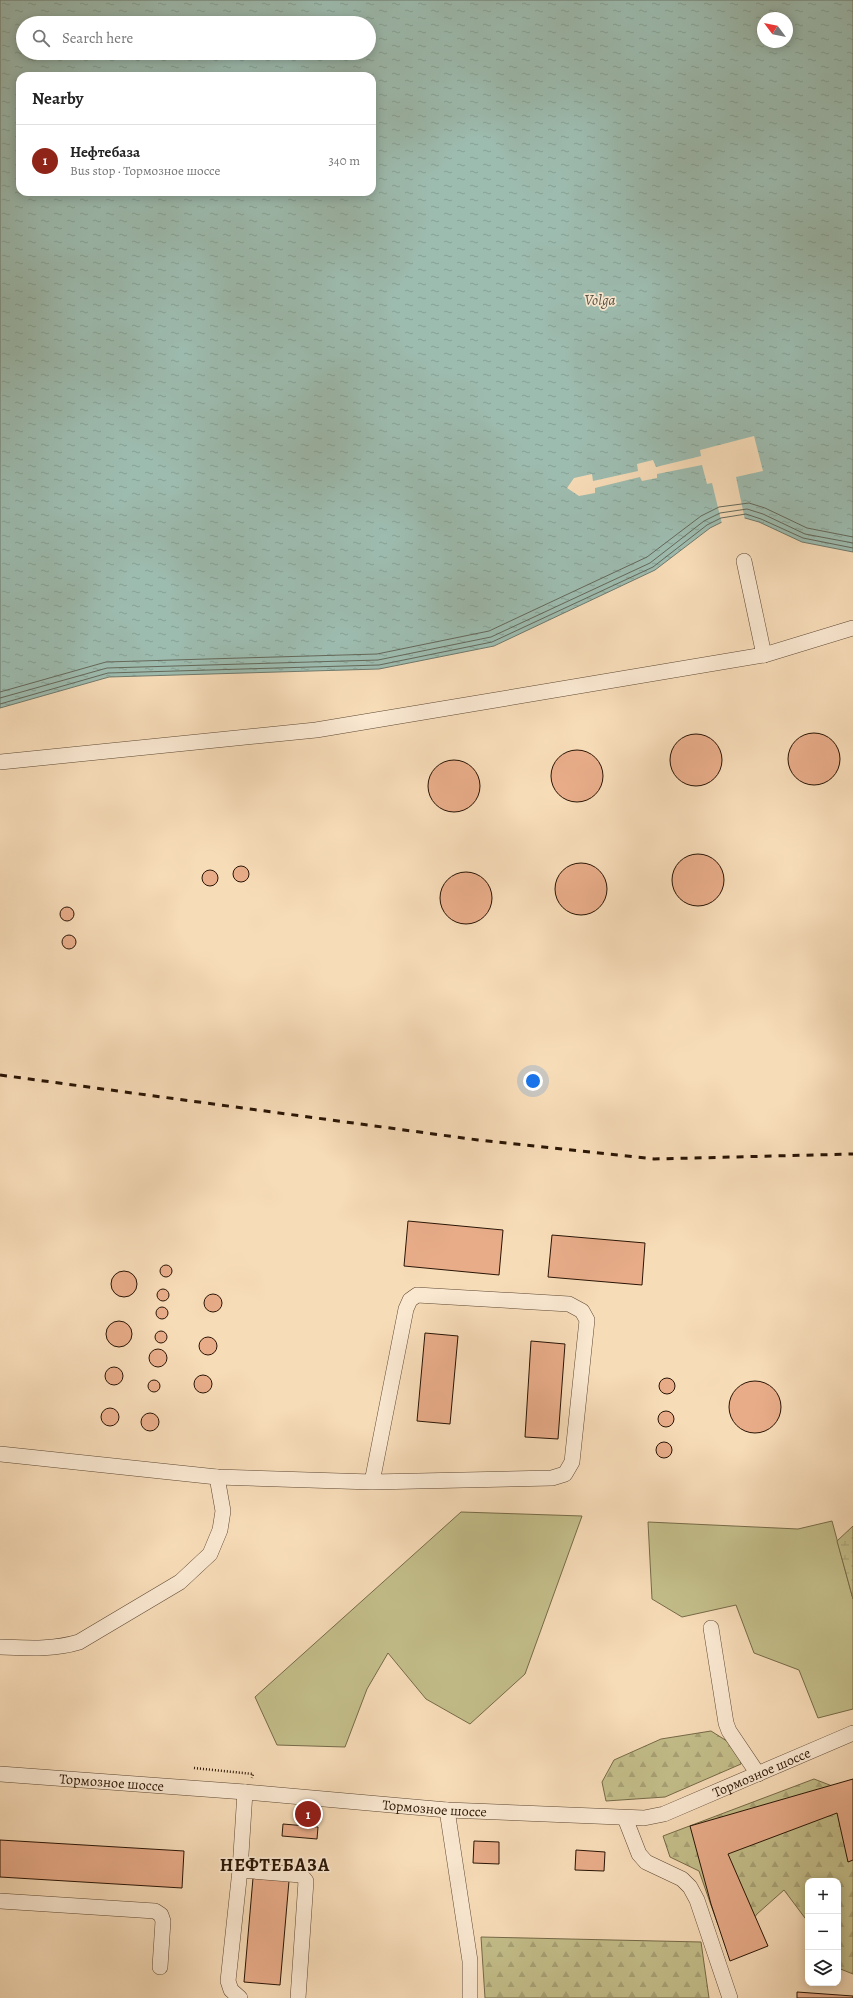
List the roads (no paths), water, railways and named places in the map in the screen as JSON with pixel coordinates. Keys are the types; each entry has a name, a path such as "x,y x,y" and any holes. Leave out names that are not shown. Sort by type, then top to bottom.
{"street":[{"path":"744,561 764,655"},
{"path":"0,762 316,730 764,655 853,628"},
{"path":"0,1454 217,1477 372,1482 552,1478 565,1474 572,1462 587,1320 582,1311 569,1304 417,1295 410,1300 406,1309 372,1482"},
{"path":"0,1647 64,1647 79,1642 180,1582 210,1554 216,1542 220,1530 222,1511 217,1477"},
{"path":"711,1628 726,1723 729,1731 758,1774"},
{"name":"Тормозное шоссе","path":"0,1774 245,1792 447,1810 644,1818 664,1814 853,1733"},
{"path":"240,1998 230,1990 228,1982 240,1870 245,1792"},
{"path":"447,1810 470,1961 470,1998"},
{"path":"625,1818 639,1854 646,1862 682,1879 690,1887 697,1900 730,1998"},
{"path":"240,1870 301,1875 306,1881 298,1998"},
{"path":"0,1900 155,1911 161,1915 163,1921 160,1967"}],"water":[{"name":"Volga","path":"0,0 853,0 853,552 802,542 759,522 745,518 722,522 710,528 655,570 494,646 379,669 109,677 0,708"}],"railway":[{"path":"0,1075 478,1140 654,1159 853,1154"}],"place":[{"name":"Нефтебаза","path":"308,1814"}],"district":[{"name":"НЕФТЕБАЗА","path":"275,1865"}]}
